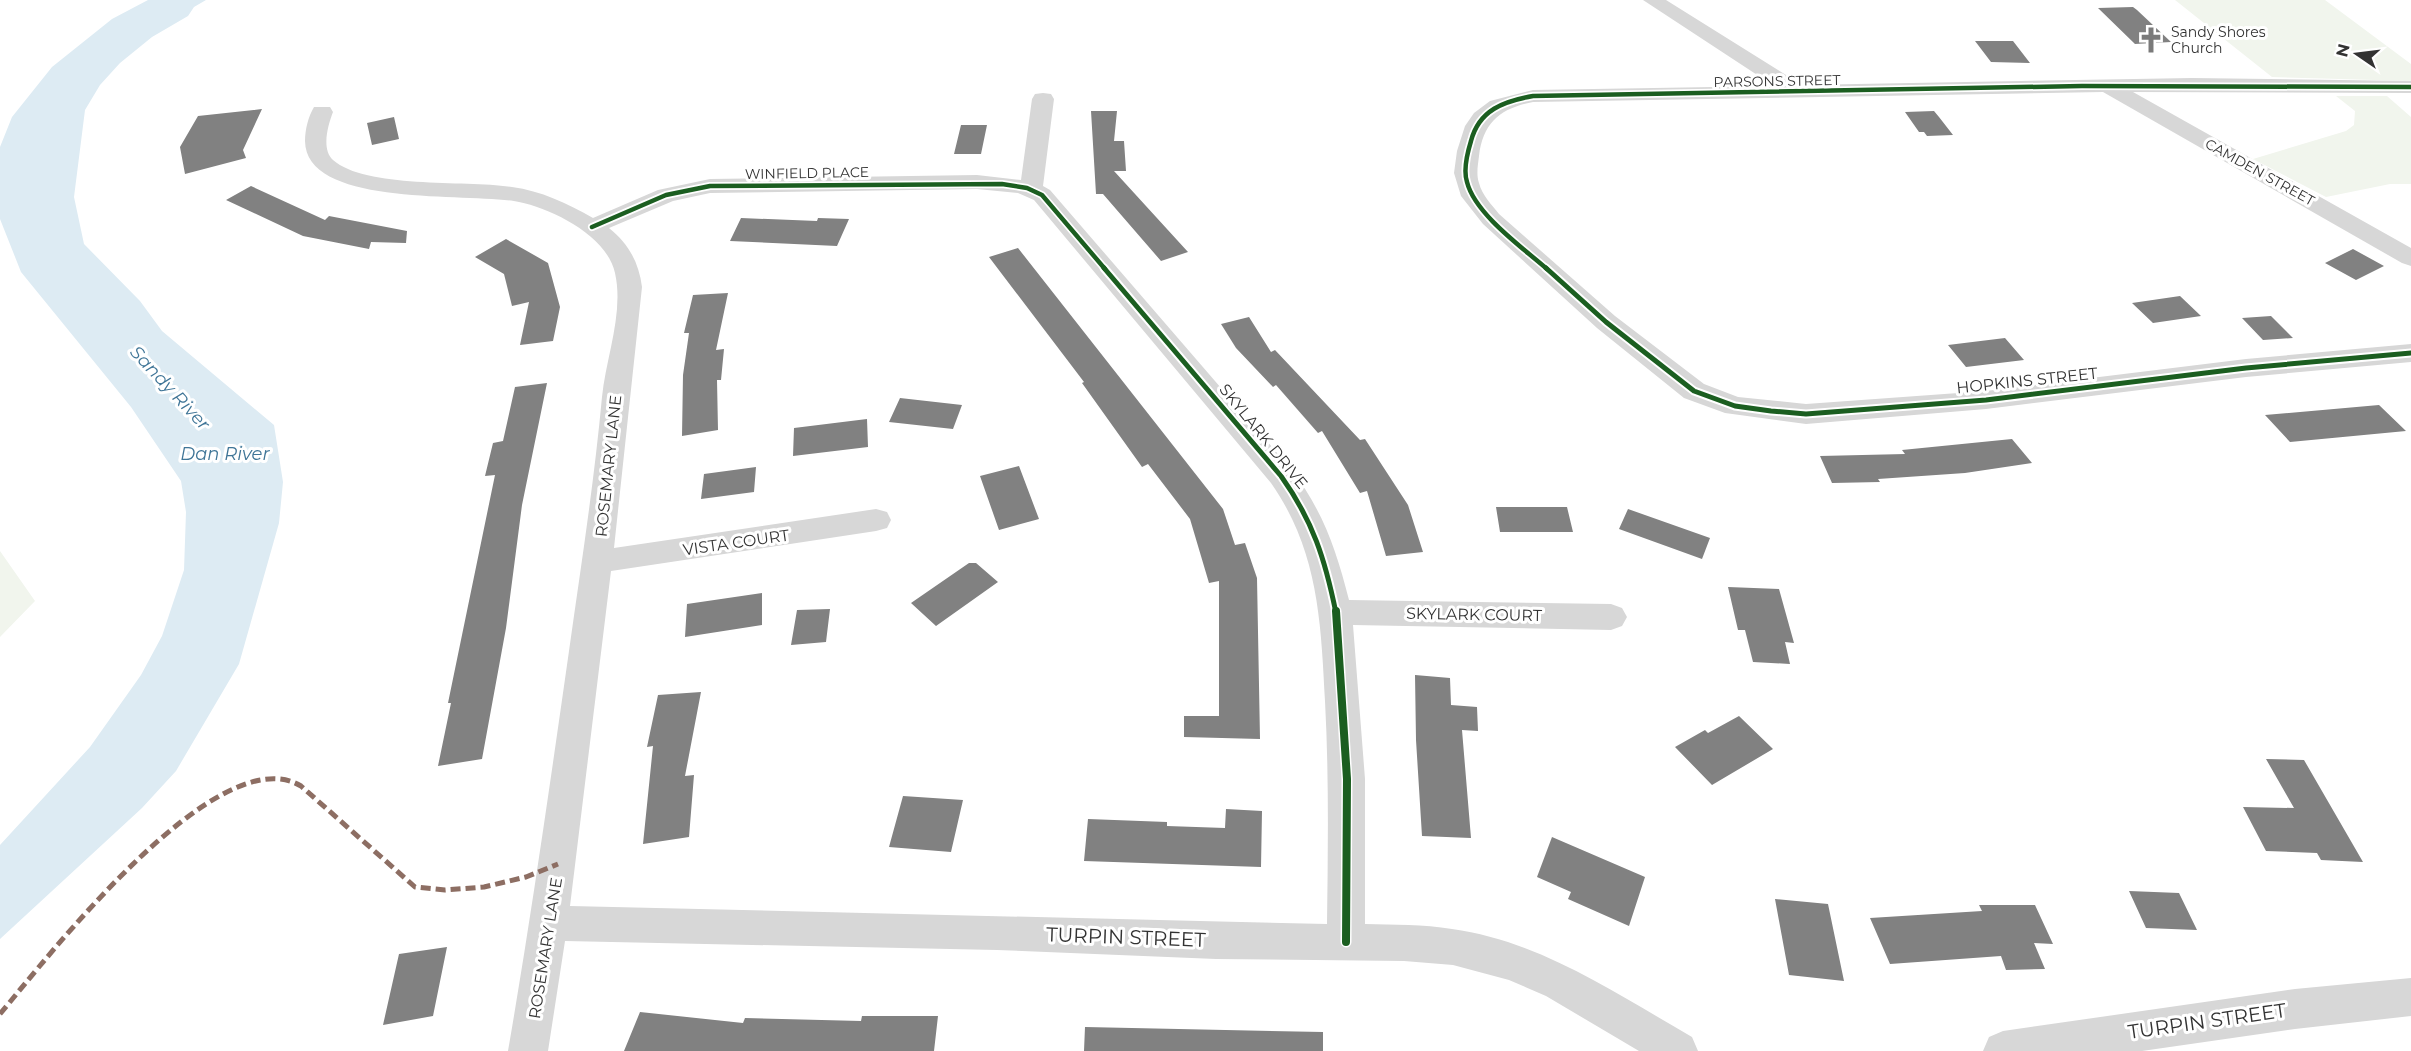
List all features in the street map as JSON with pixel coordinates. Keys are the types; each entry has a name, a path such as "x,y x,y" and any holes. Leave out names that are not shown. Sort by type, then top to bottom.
{"street":[{"path":"1653,0 1800,93"},
{"name":"PARSONS STREET","path":"1657,362 1606,322 1507,234 1476,200 1466,181 1466,162 1470,140 1479,119 1500,103 1533,96 2270,83 2411,87"},
{"name":"CAMDEN STREET","path":"2108,86 2411,258"},
{"path":"1031,188 1043,99"},
{"name":"ROSEMARY LANE","path":"322,112 316,139 319,157 333,171 390,185 515,194 542,201 592,227 621,251 628,278 629,297 618,369 612,453 550,923 528,1051"},
{"name":"WINFIELD PLACE","path":"592,227 666,195 710,186 960,182 1013,184 1031,188"},
{"name":"SKYLARK DRIVE","path":"1031,188 1042,195 1066,222 1281,476 1302,505 1321,550 1336,612 1347,780 1346,942"},
{"name":"HOPKINS STREET","path":"1657,362 1694,391 1716,400 1753,409 1806,414 1986,400 2246,368 2411,353"},
{"name":"VISTA COURT","path":"596,562 876,520"},
{"name":"SKYLARK COURT","path":"1336,612 1611,617"},
{"name":"TURPIN STREET","path":"550,923 1454,946 1512,962 1560,983 1678,1051"},
{"name":"TURPIN STREET","path":"2003,1051 2295,1009 2411,997"}],"shaded area":[{"path":"2175,0 2325,0 2411,64 2411,81 2272,77"},
{"path":"2336,96 2387,96 2411,117 2411,184 2390,184 2326,197 2253,159 2346,131 2354,125 2355,111"},
{"path":"0,551 35,601 0,637"}],"water":[{"name":"Dan River","path":"148,0 206,0 194,7 188,16 152,37 120,63 100,85 85,110 74,197 84,244 140,301 162,331 274,425 283,482 279,523 239,664 176,771 142,808 0,939 0,845 90,747 141,675 162,636 184,570 186,512 181,481 131,407 21,272 0,219 0,147 12,117 52,67 112,19"}],"building":[{"path":"2133,7 2171,42 2135,44 2098,8"},
{"path":"1975,41 2013,41 2030,63 1991,62"},
{"path":"262,109 243,150 246,158 185,174 180,147 198,116"},
{"path":"1091,111 1117,111 1114,141 1124,141 1126,171 1114,171 1188,252 1161,261 1103,194 1096,194"},
{"path":"1934,111 1953,135 1927,136 1924,132 1919,132 1905,112"},
{"path":"394,117 399,139 372,145 367,123"},
{"path":"961,125 987,125 981,154 954,154"},
{"path":"251,186 325,220 329,216 407,231 406,243 371,242 369,249 303,236 226,200"},
{"path":"741,218 817,221 818,218 849,219 837,246 730,241"},
{"path":"506,239 548,263 560,307 553,341 520,345 529,302 512,306 504,274 475,257"},
{"path":"1018,248 1223,509 1235,545 1245,543 1257,578 1260,739 1184,737 1184,716 1219,716 1219,581 1209,583 1190,519 1148,464 1142,467 1082,383 1084,382 989,257"},
{"path":"2353,249 2384,266 2356,280 2325,263"},
{"path":"728,293 716,350 724,349 721,380 717,380 718,430 682,436 683,375 689,333 684,333 693,295"},
{"path":"2180,296 2201,316 2153,323 2132,303"},
{"path":"2271,316 2293,338 2263,340 2242,318"},
{"path":"1249,317 1271,352 1275,350 1360,440 1365,439 1408,505 1423,552 1386,556 1367,491 1360,493 1322,431 1318,433 1276,385 1273,387 1236,348 1221,324"},
{"path":"2005,338 2024,360 1966,367 1948,345"},
{"path":"547,383 522,505 506,628 482,759 438,766 451,703 448,703 495,475 485,476 493,443 503,441 515,387"},
{"path":"900,398 962,405 953,429 889,422"},
{"path":"2379,405 2406,431 2290,442 2265,415"},
{"path":"867,419 868,447 793,456 794,428"},
{"path":"2012,439 2032,463 1965,473 1878,479 1880,482 1832,483 1820,456 1905,454 1902,450"},
{"path":"1019,466 1039,519 999,530 980,476"},
{"path":"756,467 754,492 701,499 704,474"},
{"path":"1496,507 1567,507 1573,532 1500,532"},
{"path":"1628,509 1710,538 1702,559 1619,529"},
{"path":"969,563 976,563 998,582 936,626 911,603"},
{"path":"1728,587 1779,589 1794,643 1785,642 1790,664 1753,662 1745,630 1738,630"},
{"path":"762,593 762,625 685,637 687,604"},
{"path":"830,609 826,642 791,645 797,610"},
{"path":"1415,675 1450,678 1451,705 1477,707 1478,731 1462,730 1471,838 1422,836 1416,740"},
{"path":"701,692 685,776 694,775 689,837 643,844 653,746 647,747 658,695"},
{"path":"1739,716 1773,749 1712,785 1675,747 1705,730 1708,733"},
{"path":"2266,759 2304,760 2363,862 2321,860 2317,853 2266,851 2243,807 2294,808"},
{"path":"903,796 963,800 951,852 889,847"},
{"path":"1226,809 1262,811 1261,867 1084,861 1088,819 1167,822 1167,826 1225,828"},
{"path":"1552,837 1645,877 1629,926 1568,899 1571,892 1537,877"},
{"path":"2129,891 2179,893 2197,930 2146,928"},
{"path":"1775,899 1828,904 1844,981 1789,975"},
{"path":"1979,905 2035,905 2053,944 2034,943 2045,969 2006,970 2001,956 1890,964 1870,918 1982,911"},
{"path":"447,947 433,1016 383,1025 399,954"},
{"path":"640,1012 743,1023 745,1018 861,1021 862,1016 938,1016 934,1051 624,1051"},
{"path":"1085,1027 1323,1032 1323,1051 1084,1051"}],"marked path":[{"path":"0,1014 112,883 145,852 178,824 213,801 262,780 284,778 301,786 415,887 445,890 484,887 526,877 558,864"}],"cycle path":[{"path":"2411,87 2082,86 1533,96 1498,105 1482,118 1472,137 1466,173 1470,190 1491,219 1606,322 1694,391 1735,406 1806,414 1986,400 2246,368 2411,353"},
{"path":"592,227 666,195 710,186 977,182 1019,186 1042,195 1281,476 1302,505 1321,550 1336,612 1347,779 1346,942"}],"place":[{"name":"Sandy Shores Church","path":"2151,40"}],"water label":[{"name":"Sandy River","path":"170,388"}]}
